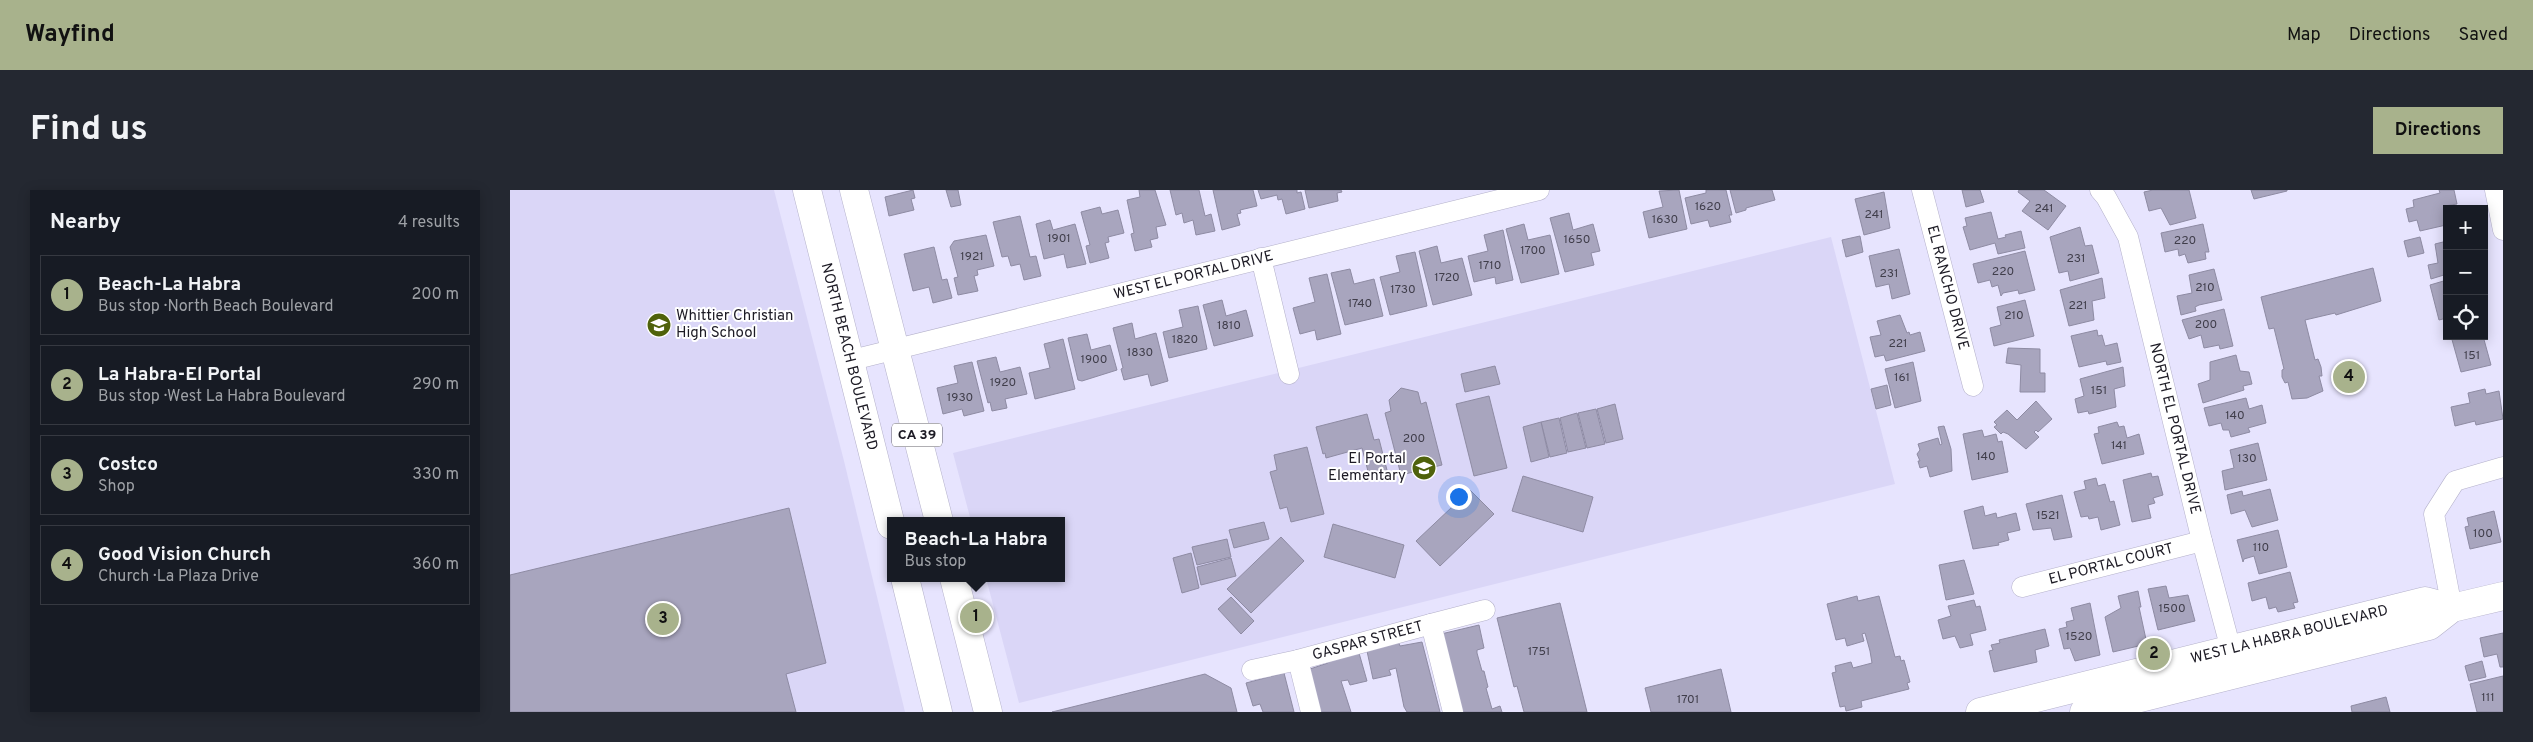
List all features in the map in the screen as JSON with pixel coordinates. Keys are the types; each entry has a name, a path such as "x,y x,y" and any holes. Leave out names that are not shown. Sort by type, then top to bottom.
{"main road":[{"name":"NORTH BEACH BOULEVARD","path":"807,190 848,362 889,517"},
{"name":"CA 39","path":"854,190 938,517"},
{"path":"906,582 938,712"},
{"path":"955,582 988,712"},
{"name":"WEST LA HABRA BOULEVARD","path":"1980,712 2234,661 2429,626 2452,608 2503,596"},
{"name":"WEST LA HABRA BOULEVARD","path":"2084,712 2234,661"}],"street":[{"name":"WEST EL PORTAL DRIVE","path":"848,362 1539,190"},
{"name":"EL RANCHO DRIVE","path":"1922,190 1973,386"},
{"name":"NORTH EL PORTAL DRIVE","path":"2100,190 2106,197 2128,237 2202,541 2234,661"},
{"path":"2495,190 2503,230"},
{"path":"1261,258 1289,374"},
{"path":"2452,608 2434,514 2455,481 2503,467"},
{"name":"EL PORTAL COURT","path":"2022,587 2202,541"},
{"path":"1431,624 1485,610"},
{"name":"GASPAR STREET","path":"1311,712 1298,660 1431,624 1453,712"},
{"path":"1252,670 1298,660"}],"shaded area":[{"path":"510,190 774,190 844,461 905,712 510,712"},
{"name":"El Portal Elementary","path":"1831,237 1895,484 1019,703 987,582 1065,582 1065,517 970,517 953,453"}],"building":[{"path":"913,190 915,198 911,199 914,210 889,216 885,197"},
{"path":"946,190 958,190 961,205 951,207"},
{"path":"1139,190 1155,190 1166,225 1156,227 1158,238 1150,240 1152,247 1135,251 1131,234 1134,233 1127,200 1140,197"},
{"path":"1170,190 1199,190 1205,216 1211,214 1215,231 1196,235 1193,220 1184,223 1182,213 1176,215"},
{"path":"1213,190 1253,190 1257,206 1240,210 1241,213 1237,214 1240,225 1222,230"},
{"path":"1258,190 1297,190 1297,193 1301,192 1305,209 1286,214 1282,199 1278,200 1277,195 1261,199"},
{"path":"1305,190 1341,190 1342,192 1337,193 1338,201 1309,208"},
{"path":"1679,190 1687,229 1649,238 1643,212 1663,207 1659,191"},
{"path":"1706,190 1726,190 1732,215 1729,215 1731,222 1710,227 1708,220 1691,224 1685,198 1706,193"},
{"path":"1730,190 1772,190 1775,200 1746,208 1746,210 1736,213"},
{"path":"1962,190 1980,190 1984,202 1966,207"},
{"path":"2019,190 2044,190 2066,206 2048,230 2022,211 2030,201 2018,192"},
{"path":"2153,190 2189,190 2196,218 2170,225 2161,208 2149,211 2144,192"},
{"path":"2251,190 2287,190 2287,191 2254,199"},
{"path":"2439,190 2454,190 2457,204 2443,205 2443,226 2420,231 2417,220 2409,222 2406,209 2414,207 2413,200 2440,193"},
{"path":"1884,192 1890,228 1864,235 1855,199"},
{"path":"1100,207 1102,214 1118,210 1124,233 1108,237 1109,242 1105,243 1109,258 1090,263 1086,246 1090,245 1081,212"},
{"path":"1991,212 1998,239 2021,231 2025,248 1998,254 1995,243 1970,250 1963,227 1967,226 1965,218"},
{"path":"1569,213 1573,230 1593,224 1600,251 1591,253 1594,265 1565,272 1550,218"},
{"path":"1020,216 1030,257 1036,256 1041,276 1024,280 1020,264 1011,266 1008,256 1002,257 993,222"},
{"path":"1050,220 1053,230 1075,224 1086,264 1067,268 1064,254 1044,259 1036,224"},
{"path":"1524,224 1528,240 1550,235 1559,274 1521,283 1506,229"},
{"path":"2203,224 2209,252 2205,252 2206,259 2188,263 2185,254 2179,256 2178,249 2165,252 2161,233"},
{"path":"2080,227 2085,246 2092,245 2099,273 2070,281 2068,271 2059,273 2050,237"},
{"path":"1503,230 1513,280 1496,284 1495,277 1474,282 1468,256 1488,251 1484,235"},
{"path":"986,235 994,266 977,270 978,275 974,276 978,291 958,295 954,278 958,277 950,247 954,241"},
{"path":"1860,236 1863,252 1846,257 1842,240"},
{"path":"2420,237 2424,253 2408,257 2404,241"},
{"path":"2443,242 2443,275 2431,279 2428,265 2438,263 2435,244"},
{"path":"1437,246 1441,263 1462,258 1472,295 1433,305 1419,251"},
{"path":"934,247 942,280 947,279 952,298 933,303 929,287 913,291 904,254"},
{"path":"1899,249 1910,294 1892,299 1889,284 1876,287 1869,256"},
{"path":"2025,251 2035,290 2019,294 2018,290 2003,293 2001,296 1998,285 1992,287 1990,280 1978,283 1973,264"},
{"path":"1415,252 1427,306 1390,315 1380,277 1400,272 1396,256"},
{"path":"2373,268 2381,301 2336,315 2335,313 2305,320 2315,360 2318,359 2321,367 2322,376 2319,376 2323,391 2307,398 2292,399 2288,382 2285,383 2282,377 2282,370 2284,369 2274,328 2269,329 2261,297"},
{"path":"1350,269 1354,284 1374,279 1383,316 1345,325 1331,273"},
{"path":"2214,269 2222,300 2199,305 2195,307 2196,311 2181,315 2177,296 2192,293 2189,275"},
{"path":"1327,274 1341,334 1317,340 1315,330 1300,334 1293,308 1315,302 1309,278"},
{"path":"2102,278 2105,298 2092,301 2094,320 2069,326 2060,290"},
{"path":"2443,281 2443,319 2439,320 2430,285"},
{"path":"1222,300 1226,316 1246,310 1253,336 1214,346 1203,305"},
{"path":"2025,300 2034,336 1994,346 1990,328 2001,325 1997,307"},
{"path":"1198,306 1207,349 1169,358 1163,332 1183,327 1179,310"},
{"path":"2224,309 2233,346 2220,349 2219,345 2204,348 2201,335 2189,339 2182,320"},
{"path":"1900,315 1907,333 1909,332 1910,335 1920,332 1925,351 1886,361 1884,355 1875,357 1870,337 1881,335 1877,321"},
{"path":"1132,323 1135,339 1156,333 1168,381 1151,386 1148,374 1124,380 1121,369 1123,368 1113,328"},
{"path":"2097,330 2098,336 2102,335 2105,346 2117,343 2121,362 2107,365 2106,361 2079,367 2071,336"},
{"path":"1087,334 1091,350 1110,345 1117,370 1082,381 1078,380 1068,338"},
{"path":"1063,339 1075,389 1035,399 1029,373 1050,368 1044,344"},
{"path":"2452,340 2484,340 2491,365 2461,372"},
{"path":"2008,348 2040,349 2040,373 2045,373 2045,392 2020,392 2021,365 2006,363"},
{"path":"2236,355 2240,371 2249,372 2252,384 2243,386 2244,390 2203,403 2198,384 2210,380 2210,362"},
{"path":"996,357 1000,372 1020,367 1027,394 1005,399 1007,408 992,411 990,402 988,403 977,361"},
{"path":"972,362 984,411 964,416 962,409 943,414 937,388 958,383 954,366"},
{"path":"1913,362 1921,401 1895,408 1885,369"},
{"path":"1495,366 1500,384 1465,392 1461,374"},
{"path":"2123,367 2125,386 2114,389 2116,407 2089,414 2088,411 2078,413 2075,399 2084,396 2080,379"},
{"path":"1887,385 1891,405 1876,409 1871,389"},
{"path":"1401,388 1418,392 1421,404 1426,402 1442,465 1401,475 1385,413 1391,411 1389,400"},
{"path":"2485,389 2486,394 2499,391 2503,419 2476,425 2475,421 2455,426 2451,407 2470,403 2468,393"},
{"path":"1489,396 1507,468 1474,476 1456,404"},
{"path":"2246,398 2249,409 2262,405 2266,423 2248,428 2250,432 2231,437 2229,430 2223,430 2221,423 2209,426 2204,408"},
{"path":"2036,401 2052,419 2038,432 2036,430 2034,432 2039,437 2026,449 2008,434 2003,432 2001,434 1994,427 1997,425 1994,422 2007,410 2017,420"},
{"path":"1615,404 1623,439 1606,443 1597,409"},
{"path":"1596,409 1605,444 1587,448 1578,413"},
{"path":"1577,413 1586,448 1568,452 1560,418"},
{"path":"1367,414 1374,440 1379,439 1388,474 1370,479 1362,448 1326,458 1325,453 1323,454 1316,427"},
{"path":"1559,418 1567,453 1550,457 1541,422"},
{"path":"1541,422 1549,457 1531,462 1523,427"},
{"path":"2117,422 2119,427 2124,426 2127,438 2139,434 2144,454 2102,464 2094,434 2099,433 2098,427"},
{"path":"1944,426 1951,449 1952,471 1930,477 1927,466 1920,468 1917,454 1920,450 1918,444 1938,438 1940,445 1942,444 1938,427"},
{"path":"1982,430 1984,437 1996,434 1998,442 2002,441 2008,472 1972,480 1963,434"},
{"path":"2258,443 2267,480 2225,490 2222,471 2234,468 2230,450"},
{"path":"1307,447 1324,514 1291,522 1287,507 1280,509 1270,472 1277,470 1274,455"},
{"path":"2151,473 2152,477 2158,476 2163,495 2153,498 2155,503 2148,505 2151,518 2132,522 2123,480"},
{"path":"1523,476 1593,497 1583,532 1512,511"},
{"path":"2096,478 2098,486 2105,484 2110,502 2114,501 2120,525 2101,530 2098,517 2089,519 2088,516 2081,517 2074,492 2086,489 2084,481"},
{"path":"2270,489 2278,520 2252,527 2245,510 2231,514 2227,495 2242,491 2243,496"},
{"path":"1470,490 1494,514 1440,566 1416,541"},
{"path":"2062,495 2072,537 2054,540 2051,528 2033,530 2026,504"},
{"path":"1983,506 1985,516 1996,513 1997,518 2016,513 2020,530 2007,533 2009,540 1998,543 1999,545 1973,549 1964,511"},
{"path":"789,508 826,663 786,674 796,712 510,712 510,575"},
{"path":"2494,511 2501,542 2470,549 2465,527 2469,526 2467,518"},
{"path":"1264,522 1269,539 1234,548 1229,530"},
{"path":"1333,524 1404,545 1395,578 1324,557"},
{"path":"2278,530 2287,567 2259,574 2254,556 2244,559 2243,562 2237,540"},
{"path":"1281,537 1304,561 1251,613 1227,589"},
{"path":"1227,539 1231,557 1197,565 1192,547"},
{"path":"1191,553 1199,588 1182,593 1173,558"},
{"path":"1231,558 1236,576 1201,585 1197,567"},
{"path":"1964,560 1974,594 1946,600 1939,565"},
{"path":"2290,572 2298,602 2293,603 2295,608 2278,612 2276,607 2269,609 2266,597 2252,601 2248,583"},
{"path":"2166,586 2169,598 2188,595 2195,621 2158,630 2148,589"},
{"path":"2138,591 2141,607 2139,607 2147,644 2113,652 2105,617 2121,608 2118,596"},
{"path":"1857,596 1858,601 1879,596 1895,657 1900,656 1901,661 1904,660 1910,682 1907,683 1909,689 1861,701 1862,707 1846,711 1845,706 1840,707 1832,673 1836,672 1835,666 1851,662 1853,668 1872,663 1870,651 1865,633 1862,634 1864,641 1847,646 1845,638 1836,640 1827,604"},
{"path":"1231,597 1254,621 1241,634 1218,609"},
{"path":"1974,600 1976,607 1980,606 1986,630 1970,634 1973,645 1960,648 1955,636 1943,639 1938,620 1951,616 1948,606"},
{"path":"1560,603 1587,712 1524,712 1517,686 1514,687 1497,618"},
{"path":"2090,603 2100,655 2075,661 2070,648 2064,649 2059,629 2067,627 2066,622 2074,620 2071,608"},
{"path":"1479,625 1484,648 1477,650 1477,653 1482,671 1484,671 1488,687 1486,688 1492,709 1500,706 1502,712 1461,712 1441,634"},
{"path":"2045,629 2049,646 2035,650 2037,662 1994,672 1989,651 1993,650 1991,645 2000,643 1999,640"},
{"path":"2503,633 2503,667 2500,667 2497,654 2484,657 2480,638"},
{"path":"1398,641 1400,646 1422,642 1440,712 1407,712 1404,707 1396,668 1389,670 1391,675 1373,679 1367,651"},
{"path":"1359,653 1367,681 1350,685 1348,680 1341,681 1351,712 1317,712 1307,670 1328,663 1327,659"},
{"path":"2482,661 2486,677 2469,681 2465,666"},
{"path":"1721,669 1731,712 1651,712 1645,688"},
{"path":"1284,673 1294,712 1263,712 1260,704 1253,706 1246,683"},
{"path":"1205,674 1231,688 1237,712 1052,712"},
{"path":"2503,676 2503,712 2477,712 2470,684"},
{"path":"2386,697 2390,712 2352,712 2351,706"}],"place":[{"name":"Whittier Christian High School","path":"659,325"},
{"name":"Good Vision Church","path":"2349,377"},
{"name":"El Portal Elementary","path":"1424,468"},
{"name":"Beach-La Habra","path":"976,617"},
{"name":"Costco","path":"663,619"},
{"name":"La Habra-El Portal","path":"2154,654"}]}
